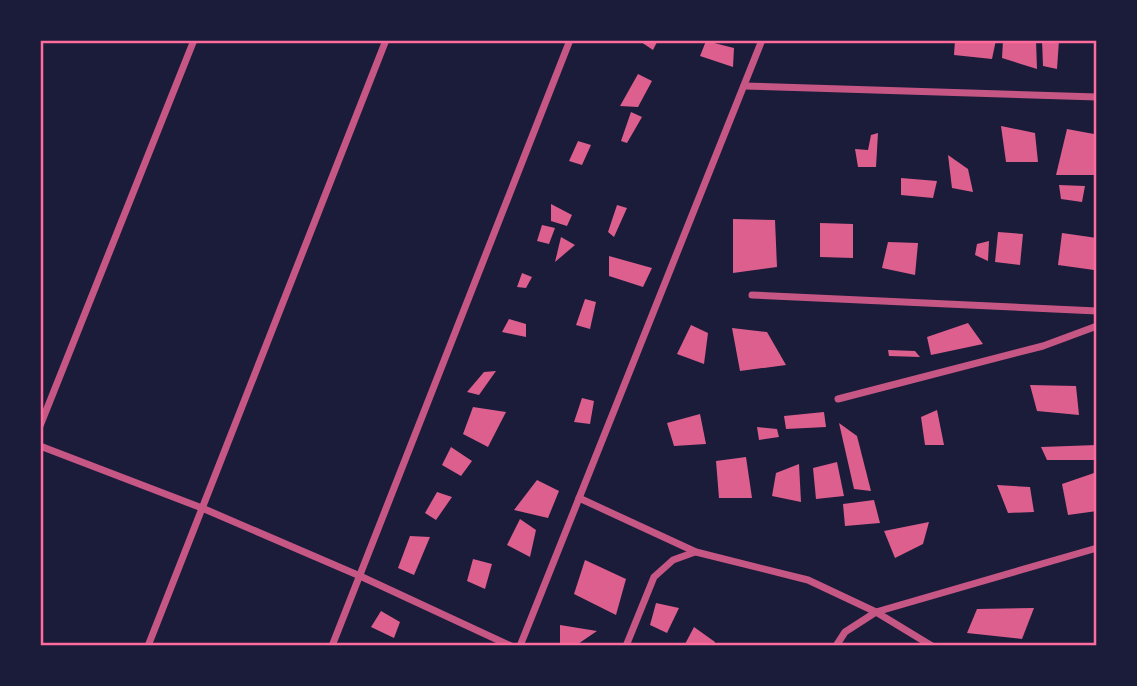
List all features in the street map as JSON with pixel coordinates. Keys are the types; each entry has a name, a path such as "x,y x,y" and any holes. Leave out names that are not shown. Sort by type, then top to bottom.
{"street":[{"path":"40,426 194,40"},
{"path":"148,646 386,40"},
{"path":"332,646 570,40"},
{"path":"520,646 762,40"},
{"path":"744,86 1097,97"},
{"path":"752,295 1097,311"},
{"path":"838,399 1043,346 1097,326"},
{"path":"40,446 202,508 360,576 511,646"},
{"path":"579,498 696,552 808,580 876,612 932,646"},
{"path":"836,646 845,632 876,612 1097,548"},
{"path":"626,646 654,577 673,560 696,552"}],"building":[{"path":"638,40 658,40 653,50"},
{"path":"955,40 996,40 992,59 954,55"},
{"path":"1003,40 1036,40 1037,69 1002,58"},
{"path":"1042,40 1059,40 1057,69 1043,66"},
{"path":"706,41 734,48 733,67 700,56"},
{"path":"638,74 652,81 638,107 620,106"},
{"path":"631,112 642,117 627,143 621,141"},
{"path":"1001,126 1035,133 1038,162 1006,162"},
{"path":"1067,129 1094,134 1097,175 1056,175"},
{"path":"878,133 876,167 858,167 855,149 868,150 871,135"},
{"path":"578,141 591,145 582,165 569,161"},
{"path":"948,155 968,169 973,192 952,188"},
{"path":"901,178 937,181 933,198 901,195"},
{"path":"1059,185 1085,186 1082,202 1061,199"},
{"path":"551,204 572,215 567,226 551,221"},
{"path":"617,205 627,208 614,237 608,232"},
{"path":"733,219 775,220 777,267 733,273"},
{"path":"820,223 853,224 853,258 820,257"},
{"path":"542,225 555,228 549,244 537,241"},
{"path":"998,232 1023,234 1020,265 995,262"},
{"path":"1062,233 1097,238 1094,270 1058,265"},
{"path":"561,237 575,245 555,262"},
{"path":"989,241 988,261 975,255 977,244"},
{"path":"888,242 918,243 915,275 882,268"},
{"path":"609,256 652,268 643,287 609,276"},
{"path":"522,273 532,277 526,288 517,287"},
{"path":"585,299 596,302 590,329 576,325"},
{"path":"509,319 526,324 526,337 502,332"},
{"path":"968,323 983,344 931,355 927,337"},
{"path":"691,325 708,333 704,364 677,354"},
{"path":"732,328 767,332 786,365 740,371"},
{"path":"888,350 915,351 920,357 889,356"},
{"path":"496,371 479,395 467,392 484,372"},
{"path":"1030,385 1076,386 1079,415 1037,411"},
{"path":"582,398 594,401 590,424 574,422"},
{"path":"473,407 506,412 488,447 463,434"},
{"path":"937,410 944,445 925,445 921,417"},
{"path":"824,412 826,427 786,429 784,416"},
{"path":"700,414 706,444 674,446 667,423"},
{"path":"839,423 857,436 871,491 854,489"},
{"path":"757,427 777,429 779,437 759,440"},
{"path":"1097,445 1097,460 1047,460 1041,447"},
{"path":"451,447 472,461 461,476 442,465"},
{"path":"746,457 752,498 719,498 716,461"},
{"path":"837,462 844,496 816,499 813,468"},
{"path":"799,464 801,502 772,496 776,473"},
{"path":"1097,472 1097,511 1068,515 1062,484"},
{"path":"537,480 559,491 548,518 514,510"},
{"path":"997,485 1030,487 1034,512 1008,513"},
{"path":"437,492 452,497 436,520 425,513"},
{"path":"874,500 880,523 845,526 843,504"},
{"path":"520,519 536,530 530,557 507,545"},
{"path":"929,522 923,544 895,558 884,531"},
{"path":"410,536 430,537 414,575 398,568"},
{"path":"473,559 492,564 485,589 467,581"},
{"path":"585,560 626,579 616,615 574,594"},
{"path":"656,603 679,608 667,633 650,625"},
{"path":"1034,608 1022,639 967,633 977,609"},
{"path":"381,611 400,622 394,638 371,627"},
{"path":"560,625 597,631 575,646 560,646"},
{"path":"694,627 715,642 714,646 684,646"}]}
